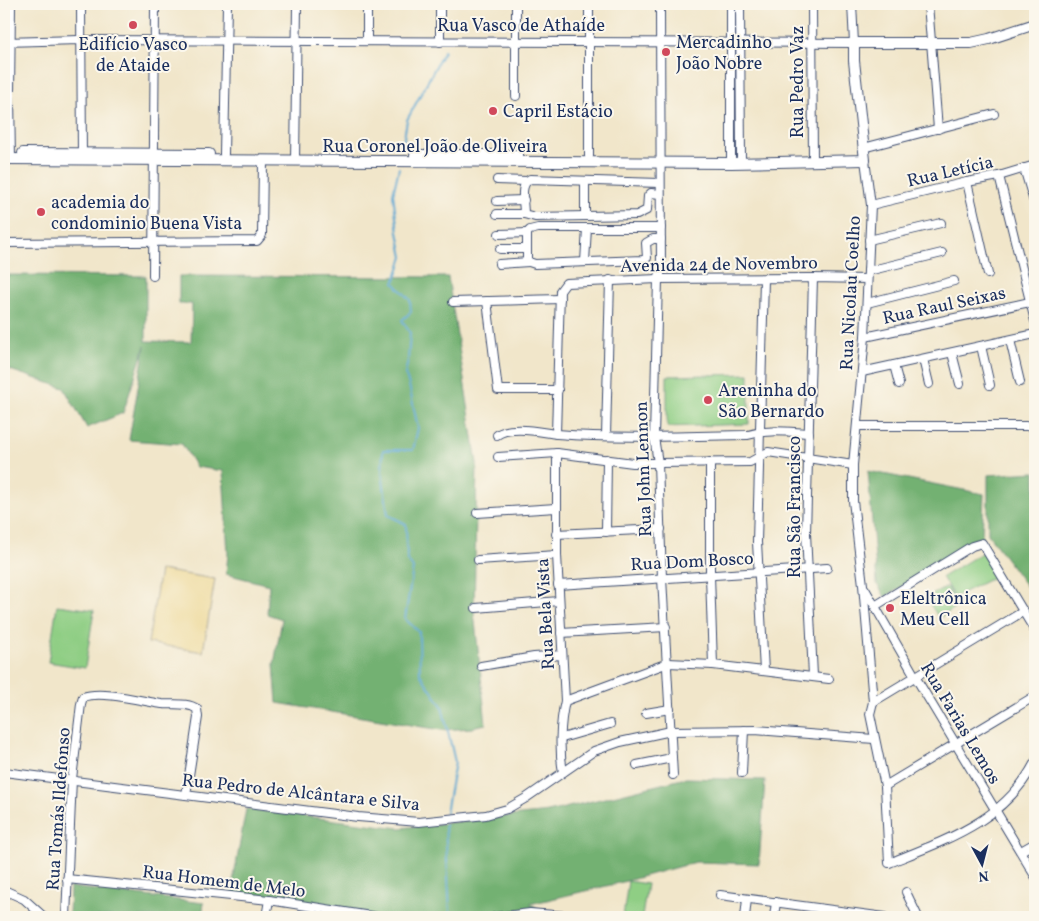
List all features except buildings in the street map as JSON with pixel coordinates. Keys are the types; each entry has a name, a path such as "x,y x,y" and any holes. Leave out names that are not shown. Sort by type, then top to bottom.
{"street":[{"path":"8,156 7,42 11,4"},
{"path":"81,4 82,156"},
{"path":"153,276 154,4"},
{"path":"224,154 227,4"},
{"path":"295,158 297,4"},
{"path":"367,41 368,4"},
{"path":"440,4 440,42"},
{"path":"516,4 516,96"},
{"path":"589,4 589,156"},
{"name":"Rua John Lennon","path":"660,4 661,271 658,280 654,437 658,463 662,578 673,775"},
{"path":"731,4 730,42 736,159"},
{"path":"736,159 740,4"},
{"name":"Rua Pedro Vaz","path":"812,4 813,158"},
{"name":"Rua Nicolau Coelho","path":"852,4 854,61 871,205 865,337 853,465 853,501 863,585 873,702 870,714 885,786 889,863 960,834 996,811"},
{"path":"928,4 938,129"},
{"name":"Rua Vasco de Athaíde","path":"7,42 227,40 931,44 971,43 1035,24"},
{"name":"Rua Coronel João de Oliveira","path":"153,157 224,154 295,158 813,158 864,154 938,129 994,114"},
{"name":"Rua Coronel João de Oliveira","path":"8,156 153,157 263,161 295,158 589,156 660,159"},
{"path":"4,243 257,241 262,236 263,161"},
{"name":"Rua Letícia","path":"871,205 999,176 1035,165"},
{"path":"1024,168 1035,205"},
{"path":"999,176 1035,321"},
{"path":"497,180 527,181 530,179 660,183"},
{"path":"524,214 524,185 527,181"},
{"path":"585,216 586,181"},
{"path":"967,182 988,274"},
{"path":"497,214 524,214 534,217 637,215 647,210 649,195 660,194"},
{"path":"497,201 524,200"},
{"path":"870,240 941,223"},
{"path":"499,234 527,233 538,228 661,228"},
{"path":"585,262 586,228"},
{"path":"527,233 528,262"},
{"path":"499,264 643,260 646,258 646,243 653,239 661,239"},
{"path":"500,249 527,249"},
{"name":"Avenida 24 de Novembro","path":"560,299 561,288 566,283 572,282 813,278 867,275 942,253"},
{"name":"Rua São Francisco","path":"813,278 806,533 813,676"},
{"path":"764,279 757,542 764,671"},
{"path":"606,436 610,280"},
{"path":"867,303 954,281"},
{"path":"454,302 560,299 556,434"},
{"path":"487,301 498,390 558,390"},
{"name":"Rua Raul Seixas","path":"865,337 1030,302"},
{"path":"862,372 1035,334"},
{"path":"1010,340 1020,382"},
{"path":"981,346 990,385"},
{"path":"952,353 960,384"},
{"path":"923,359 929,384"},
{"path":"894,365 899,384"},
{"path":"857,426 1035,426"},
{"path":"497,434 502,431 530,430 556,434 654,437 748,435 760,431 809,433"},
{"path":"498,457 557,453 633,463 750,462 768,452 853,465"},
{"name":"Rua Bela Vista","path":"557,453 556,534 565,701 562,713 561,762 563,772"},
{"path":"606,532 607,459"},
{"path":"710,462 710,575 713,664"},
{"path":"478,513 556,508"},
{"path":"556,534 661,529"},
{"path":"875,606 972,546 983,544 1035,631"},
{"path":"478,560 557,555"},
{"name":"Rua Dom Bosco","path":"558,585 827,568"},
{"name":"Rua Farias Lemos","path":"863,585 916,678 1035,876"},
{"path":"476,608 559,601"},
{"path":"873,702 916,678 1024,611"},
{"path":"561,633 666,627"},
{"path":"481,666 534,657 562,655"},
{"path":"565,701 668,664 713,664 829,679"},
{"name":"Rua Tomás Ildefonso","path":"66,917 72,779 83,697 95,695 163,704 189,705 197,709 198,717 186,795"},
{"path":"885,786 1035,696"},
{"path":"646,714 670,709"},
{"path":"562,738 610,724"},
{"path":"742,773 744,730"},
{"name":"Rua Pedro de Alcântara e Silva","path":"4,772 404,822 431,822 486,814 506,809 526,798 594,751 603,747 670,731 744,730 874,739"},
{"path":"637,766 672,758"},
{"path":"996,811 1014,792 1035,762"},
{"path":"1021,851 1035,843"},
{"name":"Rua Homem de Melo","path":"67,879 269,900 377,917"},
{"path":"4,890 24,898 44,917"},
{"path":"906,892 918,917"},
{"path":"720,895 776,902 848,915 885,917"},
{"path":"744,917 747,899"},
{"path":"266,917 269,900"},
{"path":"774,917 776,902"},
{"path":"495,917 530,913 579,917"}],"green space":[{"path":"4,275 146,276 146,341 191,342 192,304 179,304 179,276 448,277 477,463 474,612 486,724 473,728 441,730 277,703 274,664 282,619 267,614 269,585 226,574 228,554 223,471 196,467 182,444 129,440 145,346 123,413 87,428 64,388 4,368"},
{"name":"Areninha do São Bernardo","path":"749,374 749,424 667,427 667,376"},
{"path":"868,471 984,494 982,538 885,597 877,584"},
{"path":"1035,472 1035,598 988,534 988,475"},
{"path":"985,551 996,576 954,597 942,577"},
{"path":"947,587 958,606 939,618 926,598"},
{"path":"57,605 94,610 85,668 48,662"},
{"path":"686,778 765,780 759,864 696,862 530,904 554,917 342,917 344,908 231,893 246,809 400,828 548,812"},
{"path":"628,881 647,884 642,917 623,917"},
{"path":"70,887 204,903 202,917 69,917"}],"sand":[{"path":"160,570 215,579 203,652 148,643"}],"waterway":[{"path":"402,150 407,120 444,51"},
{"path":"399,168 393,194 403,257 394,283 410,300 411,312 402,320 410,333 405,374 418,428 413,450 383,450 382,472 388,515 406,524 407,560 413,568 405,619 419,632 420,674 442,706 455,762 446,813"},
{"path":"445,825 450,913"}],"place":[{"name":"Edifício Vasco de Ataide","path":"133,25"},
{"name":"Mercadinho João Nobre","path":"666,52"},
{"name":"Capril Estácio","path":"493,111"},
{"name":"academia do condominio Buena Vista","path":"41,212"},
{"name":"Areninha do São Bernardo","path":"708,400"},
{"name":"Eleltrônica Meu Cell","path":"890,608"}]}
